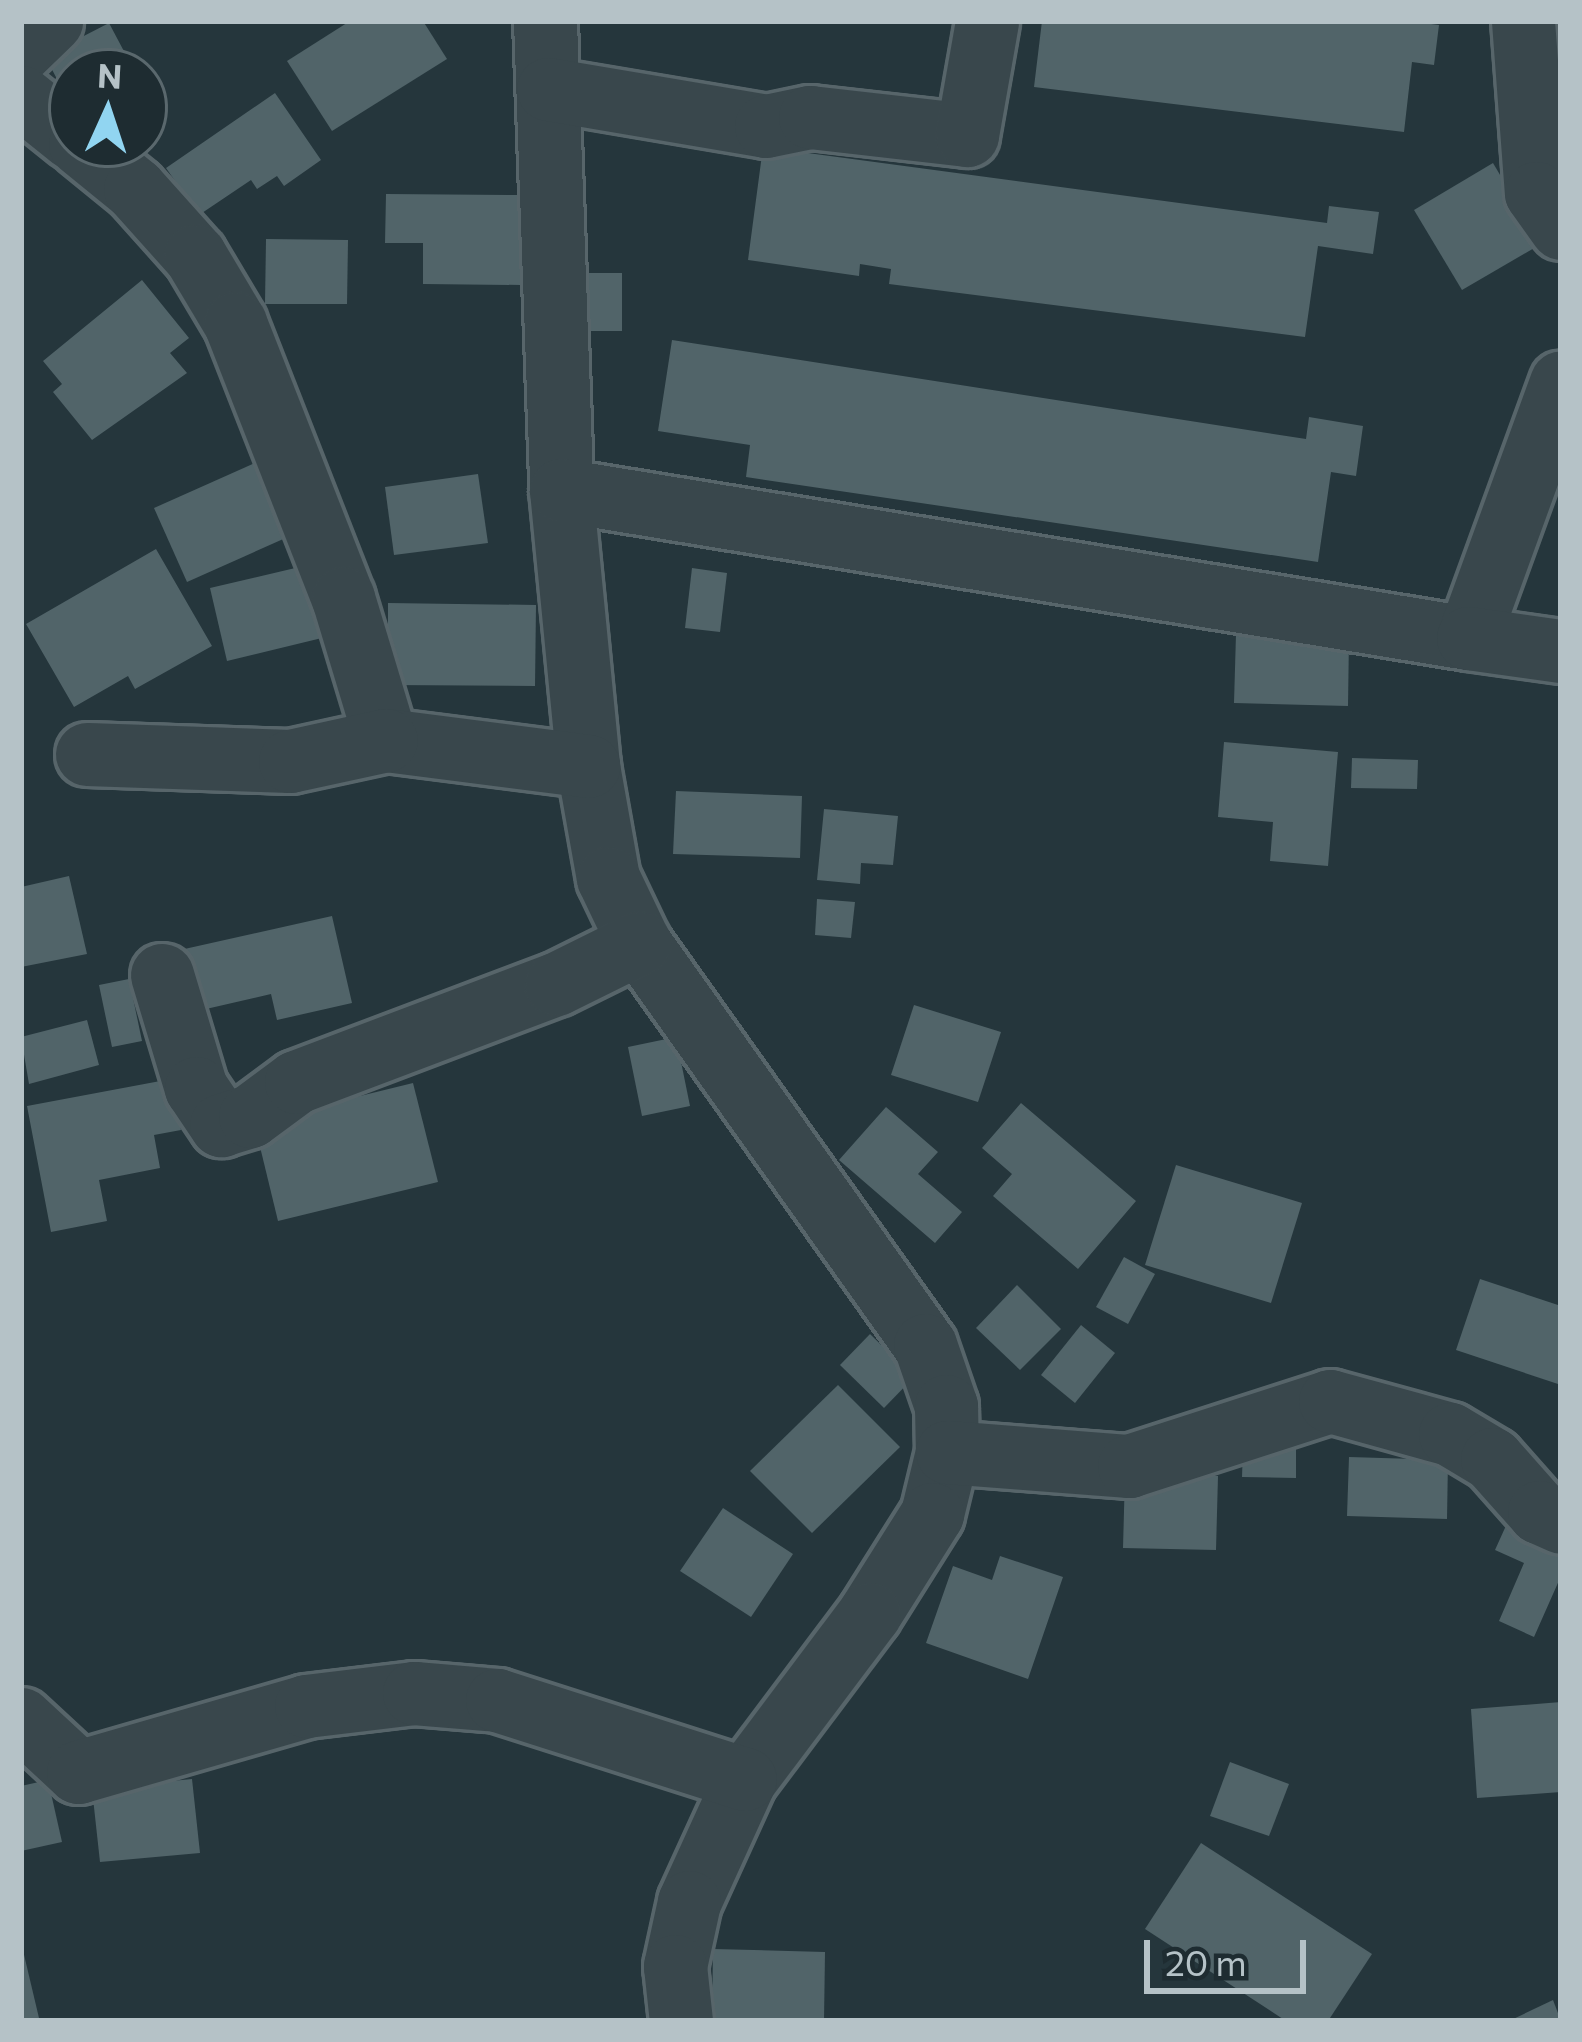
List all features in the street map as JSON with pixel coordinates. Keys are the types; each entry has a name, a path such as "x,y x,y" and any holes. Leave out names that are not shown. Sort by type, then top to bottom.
{"street":[{"path":"21,50 51,21"},
{"path":"545,21 562,490 588,766 608,878 639,943 925,1345 946,1406 947,1451 932,1514 869,1614 745,1780 689,1902 675,1966 681,2021"},
{"path":"548,89 766,126 810,117 967,135 987,21"},
{"path":"1523,21 1536,193 1561,228"},
{"path":"21,97 48,119"},
{"path":"109,168 135,189 195,256 236,322 343,598 386,740"},
{"path":"1468,638 1561,382"},
{"path":"562,490 1561,651"},
{"path":"88,754 290,761 386,740 588,766"},
{"path":"162,975 196,1088 221,1125 250,1116 296,1082 556,984 639,943"},
{"path":"947,1451 1129,1466 1330,1401 1450,1434 1492,1459 1539,1512 1561,1522"},
{"path":"21,1719 78,1772 306,1706 414,1694 497,1700 745,1780"}],"building":[{"path":"350,21 423,21 447,59 332,131 287,61"},
{"path":"1042,21 1408,21 1439,25 1434,65 1412,62 1404,132 1034,87"},
{"path":"109,23 122,48 61,48"},
{"path":"275,93 321,160 284,186 277,176 257,189 251,180 199,215 168,167"},
{"path":"763,147 1327,223 1329,206 1379,212 1373,254 1318,246 1305,337 889,284 891,269 860,264 859,276 748,260"},
{"path":"1493,163 1541,244 1462,290 1414,210"},
{"path":"386,194 521,195 521,285 423,284 423,243 385,243"},
{"path":"266,239 348,240 347,304 265,304"},
{"path":"588,273 622,273 622,331 589,331"},
{"path":"142,280 189,338 170,353 187,373 92,440 53,392 62,384 43,361"},
{"path":"672,340 1306,439 1309,417 1363,426 1356,476 1331,472 1318,562 746,477 750,445 658,431"},
{"path":"257,462 290,536 187,582 154,508"},
{"path":"478,474 488,543 394,555 385,487"},
{"path":"156,549 212,646 135,689 128,676 74,707 26,624"},
{"path":"308,565 326,637 227,661 210,588"},
{"path":"692,568 727,573 720,632 685,628"},
{"path":"388,603 536,605 535,686 388,685"},
{"path":"1236,634 1349,637 1348,706 1234,703"},
{"path":"1224,742 1338,752 1328,866 1270,861 1273,822 1218,817"},
{"path":"1352,758 1418,760 1417,789 1351,788"},
{"path":"676,791 802,796 800,858 673,854"},
{"path":"824,809 898,816 893,865 861,863 860,884 817,880"},
{"path":"69,876 87,954 21,967 21,887"},
{"path":"817,899 855,902 851,938 815,935"},
{"path":"332,916 352,1003 277,1020 271,994 193,1012 180,950"},
{"path":"129,979 142,1041 112,1047 99,985"},
{"path":"914,1005 1001,1032 978,1102 891,1075"},
{"path":"87,1020 99,1065 29,1084 21,1037"},
{"path":"676,1037 690,1106 642,1116 628,1047"},
{"path":"171,1079 181,1130 154,1135 160,1168 99,1180 107,1221 51,1232 27,1106"},
{"path":"413,1083 438,1182 278,1221 254,1122"},
{"path":"1021,1103 1136,1201 1078,1269 993,1196 1012,1174 982,1148"},
{"path":"886,1107 938,1152 918,1174 962,1212 935,1243 839,1160"},
{"path":"1176,1165 1302,1203 1271,1303 1145,1265"},
{"path":"1124,1257 1155,1274 1128,1324 1096,1307"},
{"path":"1480,1279 1561,1306 1561,1385 1456,1350"},
{"path":"1017,1285 1061,1329 1020,1370 976,1328"},
{"path":"1081,1325 1115,1353 1075,1403 1041,1375"},
{"path":"870,1334 914,1377 884,1408 840,1365"},
{"path":"838,1385 900,1447 812,1533 750,1471"},
{"path":"1243,1447 1296,1448 1296,1478 1242,1477"},
{"path":"1349,1457 1448,1460 1447,1519 1347,1516"},
{"path":"1125,1474 1218,1476 1216,1550 1123,1548"},
{"path":"723,1508 793,1554 751,1617 680,1571"},
{"path":"1509,1519 1561,1542 1561,1576 1534,1637 1499,1621 1524,1563 1495,1550"},
{"path":"1000,1556 1063,1577 1028,1679 926,1643 953,1566 992,1580"},
{"path":"1561,1702 1561,1792 1477,1798 1471,1709"},
{"path":"1230,1762 1289,1784 1269,1836 1210,1816"},
{"path":"192,1779 200,1853 100,1862 92,1789"},
{"path":"48,1780 62,1842 21,1851 21,1786"},
{"path":"1201,1843 1372,1954 1328,2021 1286,2021 1145,1929"},
{"path":"21,1942 39,2018 23,2021 21,2021"},
{"path":"713,1949 825,1952 824,2021 712,2021"},
{"path":"1553,2000 1561,2021 1509,2021"}]}
